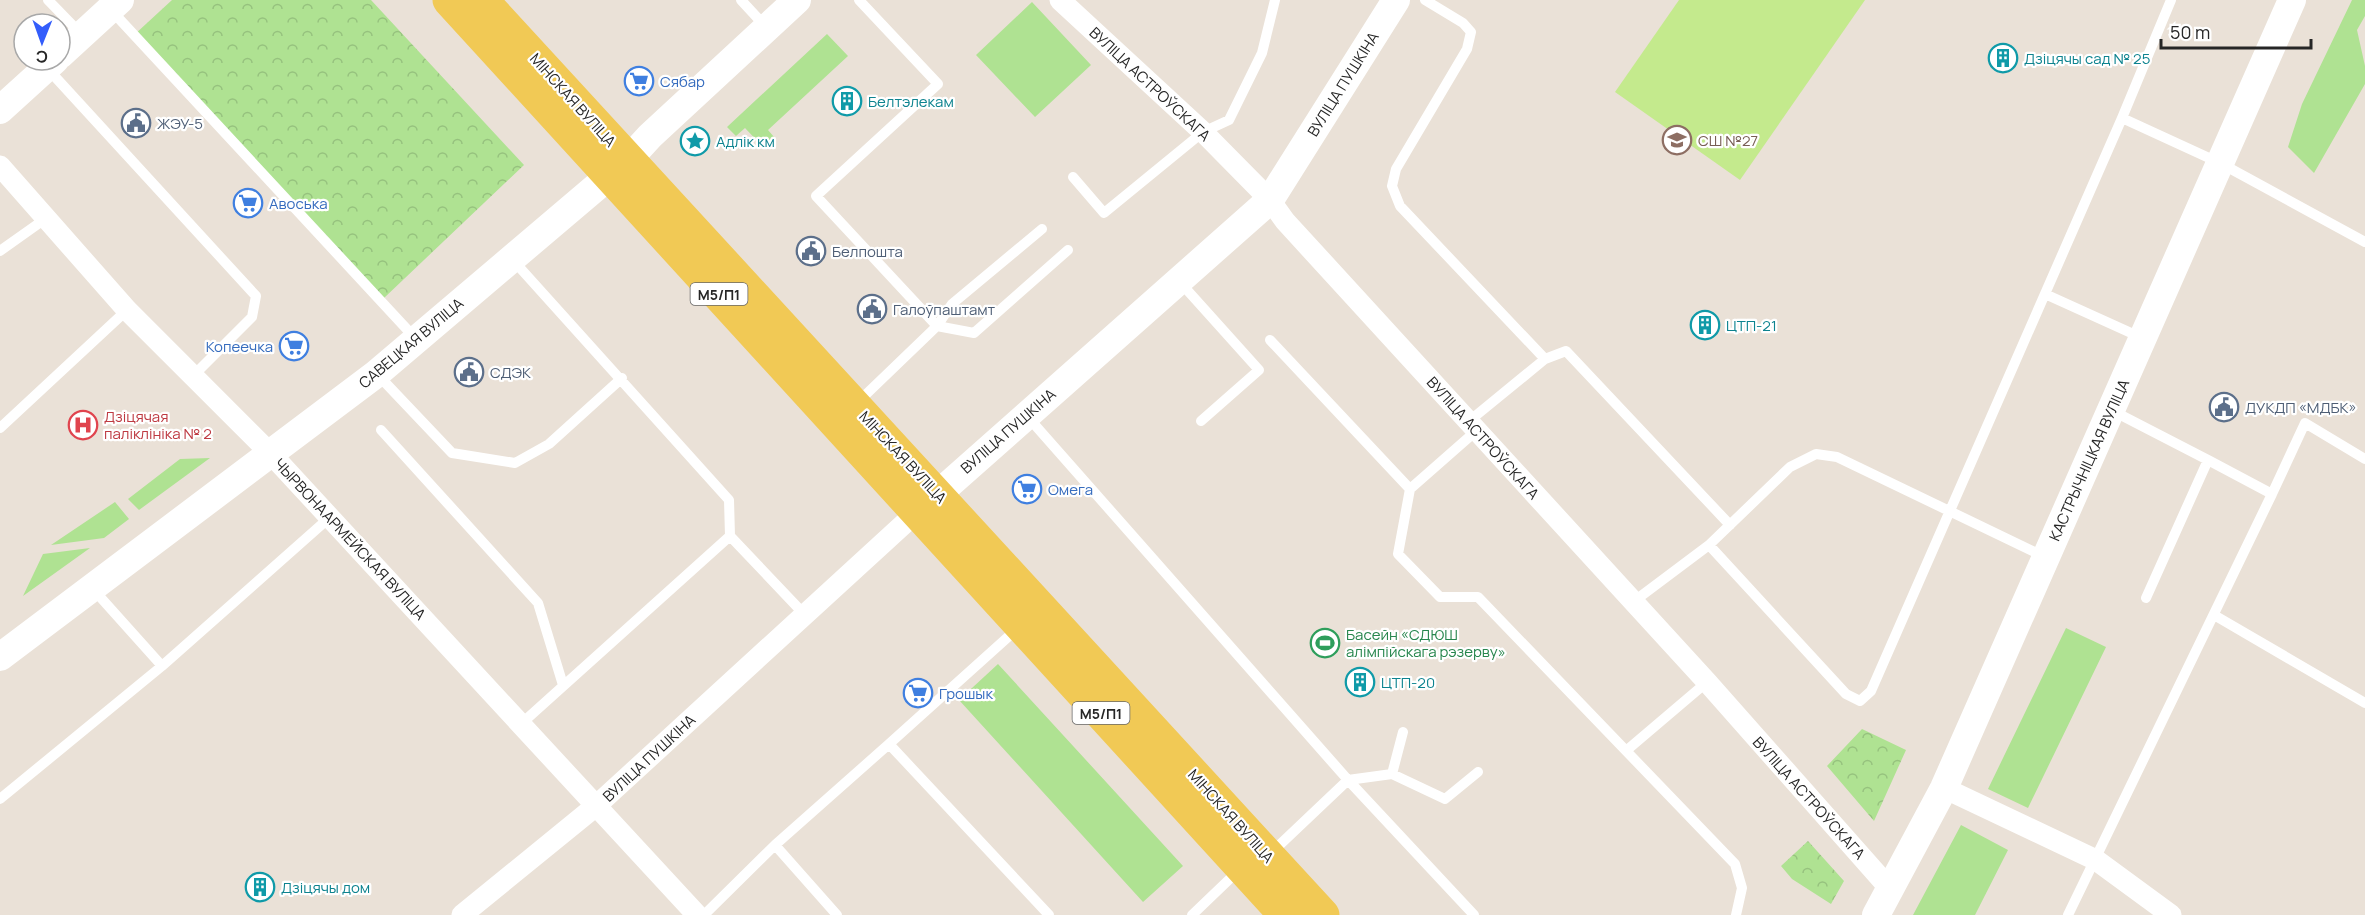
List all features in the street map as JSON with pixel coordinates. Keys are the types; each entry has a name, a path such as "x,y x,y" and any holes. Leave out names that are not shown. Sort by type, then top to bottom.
{"main road":[{"name":"МІНСКАЯ ВУЛІЦА","path":"449,0 855,405 1021,625 1255,862 1323,915"},
{"name":"МІНСКАЯ ВУЛІЦА","path":"482,0 619,168 928,502 1255,862 1285,915"},
{"name":"САВЕЦКАЯ ВУЛІЦА","path":"0,657 272,455 376,374 619,168 650,136 797,0"},
{"name":"ВУЛІЦА ПУШКІНА","path":"928,502 1270,200 1396,0"},
{"name":"КАСТРЫЧНІЦКАЯ ВУЛІЦА","path":"1876,915 1944,788 2292,0"},
{"path":"72,44 115,4"},
{"path":"0,110 42,72"}],"street":[{"name":"ВУЛІЦА АСТРОЎСКАГА","path":"1060,0 1203,132 1270,200 1285,221 1707,682 1891,890"},
{"name":"ЧЫРВОНААРМЕЙСКАЯ ВУЛІЦА","path":"0,166 128,310 272,455 697,915"},
{"name":"ВУЛІЦА ПУШКІНА","path":"462,915 597,805 928,502"},
{"path":"1944,788 2096,860 2171,915"}],"lane":[{"path":"48,0 81,35"},
{"path":"741,0 767,28"},
{"path":"859,0 938,84 816,196 937,326 974,333 1068,250"},
{"path":"1073,177 1104,213 1203,132 1229,120 1262,53 1275,0"},
{"path":"1425,0 1463,23 1470,32 1467,49 1396,169 1392,186 1400,206 1545,359"},
{"path":"1709,544 1846,694 1860,701 1871,691 2122,118 2170,0"},
{"path":"115,4 416,339"},
{"path":"63,72 256,296 252,317 194,375"},
{"path":"2122,118 2220,162 2365,242"},
{"path":"0,250 45,219"},
{"path":"855,405 937,326 952,304 1042,229"},
{"path":"512,259 622,378 729,500 730,536 804,614"},
{"path":"1179,281 1259,370 1202,421"},
{"path":"2045,294 2143,338"},
{"path":"0,428 128,310"},
{"path":"1270,340 1410,489"},
{"path":"1730,525 1566,351 1545,359 1472,426 1410,489 1398,554 1440,597 1478,597 1735,864 1742,888 1736,915"},
{"path":"376,374 452,453 514,463 549,444 622,378"},
{"path":"2111,410 2272,494"},
{"path":"1026,416 1348,780 1474,915"},
{"path":"2068,915 2305,423 2365,459"},
{"path":"381,430 538,603 563,685"},
{"path":"1634,602 1709,544 1790,467 1816,454 1837,456 2046,557"},
{"path":"2146,598 2208,460"},
{"path":"0,799 162,666 329,518"},
{"path":"521,724 730,536"},
{"path":"93,589 162,666"},
{"path":"2214,615 2365,703"},
{"path":"704,915 775,845 1021,625"},
{"path":"1627,750 1707,682"},
{"path":"1392,774 1403,732"},
{"path":"889,744 1048,915"},
{"path":"1192,915 1348,780 1392,774 1445,799 1478,772"},
{"path":"775,845 837,915"}],"green space":[{"path":"172,0 371,0 524,165 384,298 134,35"},
{"path":"1679,0 1865,0 1740,180 1615,92"},
{"path":"2352,0 2365,0 2365,16 2357,30 2365,66 2365,84 2314,173 2288,147 2302,104"},
{"path":"1032,2 1091,65 1035,117 976,55"},
{"path":"827,34 848,56 768,130 774,137 763,147 745,128 736,136 727,127"},
{"path":"210,458 139,510 128,499 180,459"},
{"path":"115,502 129,519 104,538 51,545"},
{"path":"90,548 23,596 43,554"},
{"path":"2066,628 2106,647 2028,808 1988,789"},
{"path":"998,664 1183,866 1143,902 959,700"},
{"path":"1862,729 1906,750 1874,821 1827,766"},
{"path":"1961,825 2008,850 1975,915 1913,915"},
{"path":"1808,841 1844,881 1831,904 1792,879 1781,866"}],"place":[{"name":"Дзіцячы сад № 25","path":"2003,58"},
{"name":"Сябар","path":"639,81"},
{"name":"Белтэлекам","path":"847,101"},
{"name":"ЖЭУ-5","path":"136,123"},
{"name":"СШ №27","path":"1677,140"},
{"name":"Адлік км","path":"695,141"},
{"name":"Авоська","path":"248,203"},
{"name":"Белпошта","path":"811,251"},
{"name":"Галоўпаштамт","path":"872,309"},
{"name":"ЦТП-21","path":"1705,325"},
{"name":"Копеечка","path":"294,346"},
{"name":"СДЭК","path":"469,372"},
{"name":"ДУКДП «МДБК»","path":"2224,407"},
{"name":"Дзіцячая паліклініка № 2","path":"83,425"},
{"name":"Омега","path":"1027,489"},
{"name":"Басейн «СДЮШ алімпійскага рэзерву»","path":"1325,643"},
{"name":"ЦТП-20","path":"1360,682"},
{"name":"Грошык","path":"918,693"},
{"name":"Дзіцячы дом","path":"260,887"}]}
